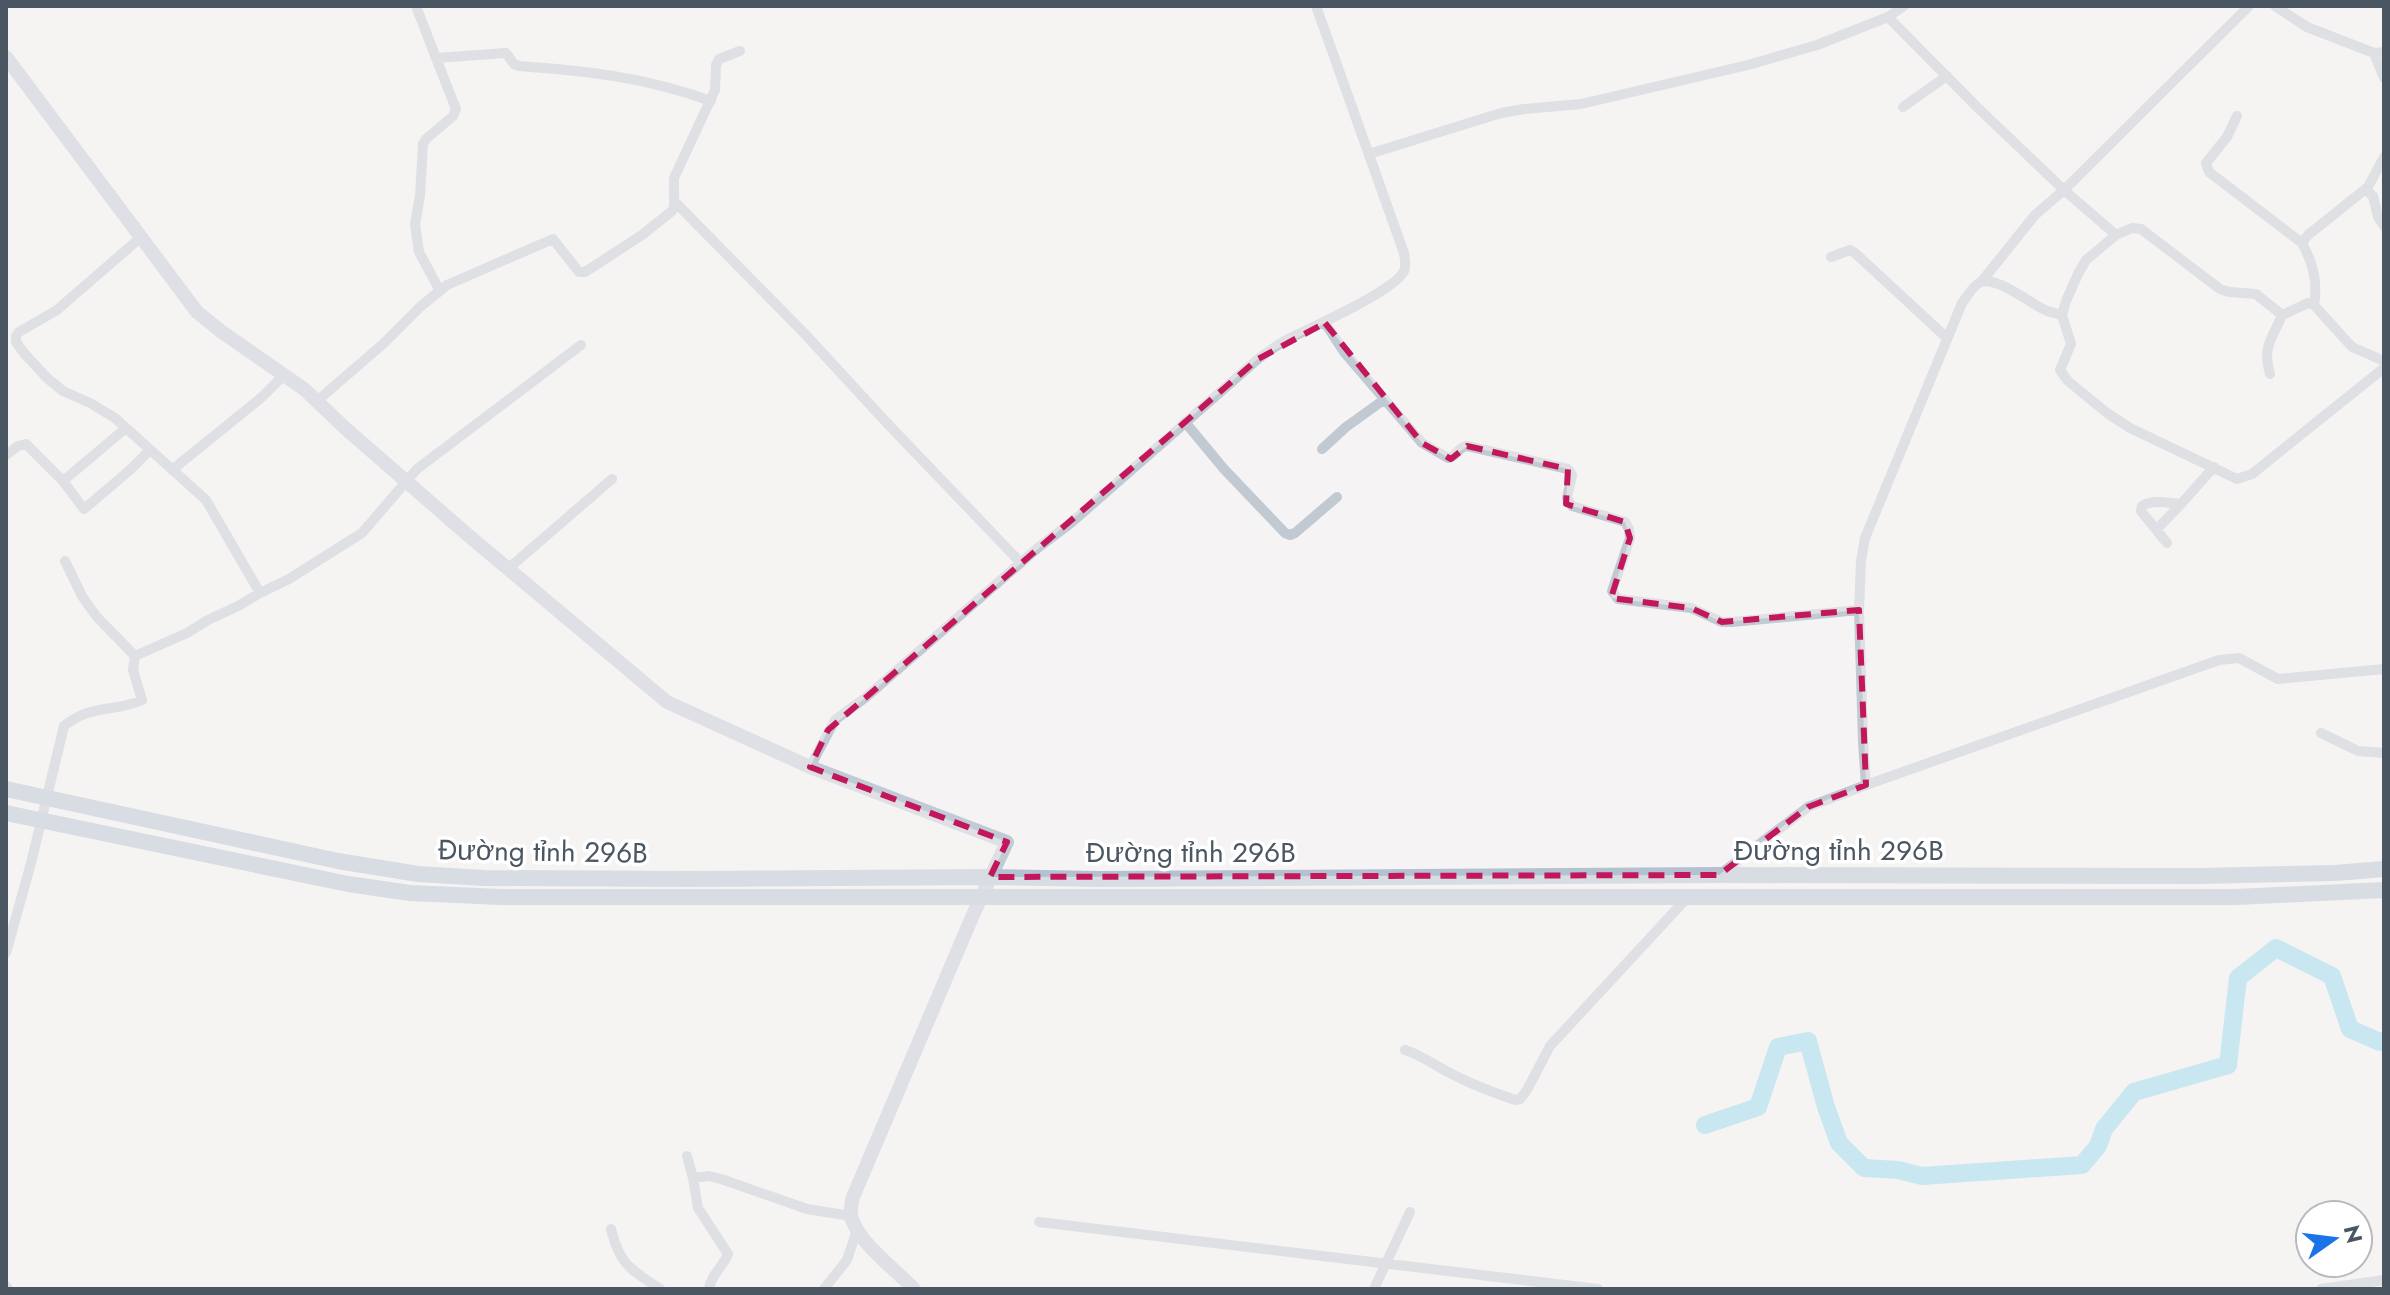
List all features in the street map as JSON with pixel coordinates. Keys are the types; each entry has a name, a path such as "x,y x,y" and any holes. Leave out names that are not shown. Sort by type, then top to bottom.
{"main road":[{"name":"Đường tỉnh 296B","path":"6,789 324,859 418,874 484,878 2200,876 2384,869"},
{"name":"Đường tỉnh 296B","path":"6,813 333,881 410,893 501,897 2236,897 2384,890"}],"street":[{"path":"416,6 456,109 453,116 423,144 415,224 419,252 440,291"},
{"path":"810,767 835,720 1071,523 1275,346 1325,323 1396,281 1404,272 1404,253 1316,6"},
{"path":"1369,154 1501,113 1581,104 1748,65 1817,45 1888,17 1904,6"},
{"path":"1866,785 1859,610 1865,538 1962,303 2035,215 2249,6"},
{"path":"2275,6 2307,27 2379,52 2384,78"},
{"path":"1888,17 2064,190 2116,235"},
{"path":"317,401 363,363 420,307 458,279 482,272 550,240 556,242 579,272 585,272 642,235 672,211 675,202 674,178 711,101 719,59 740,51"},
{"path":"436,58 506,53 519,66 575,69 641,80 711,101"},
{"path":"6,57 197,312 317,401 667,702 810,767 1007,842 853,1197 854,1223 847,1260 824,1289"},
{"path":"1903,107 1947,76"},
{"path":"2237,116 2227,137 2206,163 2209,172 2302,243 2314,269 2314,305"},
{"path":"2302,243 2365,189 2377,174 2384,157"},
{"path":"2365,189 2373,196 2378,217 2384,226"},
{"path":"675,202 804,333 1021,563"},
{"path":"2282,315 2256,294 2220,289 2141,229 2132,228 2116,235 2086,260 2078,274 2062,315 2071,344 2061,366 2061,374 2130,428 2237,479 2252,474 2384,368"},
{"path":"140,238 57,310 25,327 16,336 16,342 47,378 63,391 115,418 206,500 260,593"},
{"path":"1831,257 1850,250 1855,253 1947,338"},
{"path":"1982,281 2004,287 2047,312 2062,315"},
{"path":"2270,374 2266,350 2282,315 2308,303 2314,305 2352,347 2384,361"},
{"path":"1325,323 1344,352 1422,443 1448,458 1467,446 1571,471 1567,498 1572,506 1625,522 1629,529 1630,538 1612,591 1618,599 1691,608 1722,622 1859,610"},
{"path":"135,656 187,633 289,579 362,533 406,480 441,449 581,345"},
{"path":"172,470 262,397 284,375"},
{"path":"1322,449 1385,399"},
{"path":"1185,422 1224,469 1285,533 1295,533 1337,497"},
{"path":"63,481 126,428"},
{"path":"6,455 26,444 63,481 84,509 150,450"},
{"path":"2156,530 2214,467"},
{"path":"509,568 612,479"},
{"path":"2167,543 2141,511 2142,506 2159,502 2181,504"},
{"path":"65,561 96,616 135,656"},
{"path":"6,953 64,726 95,709 142,700 133,670 135,656"},
{"path":"1719,875 1808,807 2219,660 2239,658 2278,679 2384,669"},
{"path":"2321,733 2358,751 2384,753"},
{"path":"1405,1050 1484,1090 1520,1099 1550,1046 1687,898"},
{"path":"687,1156 698,1208 728,1254 709,1289"},
{"path":"693,1178 709,1176 721,1179 854,1223 865,1240 914,1289"},
{"path":"1374,1289 1410,1212"},
{"path":"1039,1222 1598,1289"},
{"path":"611,1229 615,1245 626,1265 660,1289"},
{"path":"2321,1289 2384,1280"}],"highlighted area":[{"path":"1325,323 1422,443 1451,459 1467,446 1568,469 1566,504 1625,522 1630,538 1611,598 1691,608 1722,622 1859,610 1866,785 1808,807 1719,875 990,877 1007,842 810,767 828,730 1258,359"}],"waterway":[{"path":"1705,1125 1758,1107 1778,1047 1808,1041 1839,1143 1864,1168 1898,1170 1922,1176 2082,1165 2098,1146 2104,1129 2134,1092 2228,1065 2238,978 2276,948 2332,976 2350,1029 2384,1041"}]}
